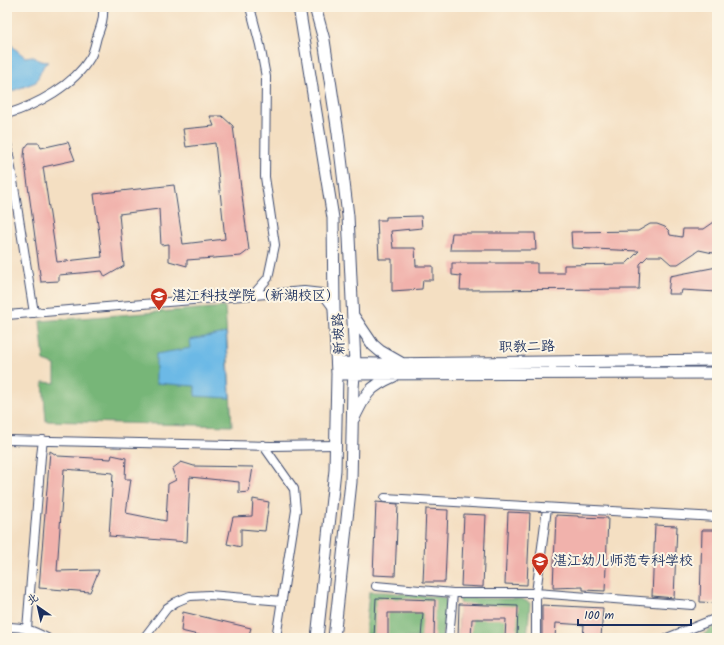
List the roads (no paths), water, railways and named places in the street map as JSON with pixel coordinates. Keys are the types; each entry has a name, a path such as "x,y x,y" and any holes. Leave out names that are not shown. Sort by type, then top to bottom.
{"street":[{"path":"7,114 23,109 53,93 71,81 90,57 104,19 103,7"},
{"path":"250,7 260,45 266,78 265,177 275,245 268,278 253,295"},
{"name":"新坡路","path":"299,7 333,218 334,309 337,368 335,470 316,638"},
{"name":"新坡路","path":"315,7 324,40 338,133 348,216 355,368 353,388 351,482 334,638"},
{"path":"7,143 34,313"},
{"path":"7,315 304,291 322,293 334,309"},
{"path":"352,422 364,396 378,383 401,368 373,345 353,315"},
{"name":"职教二路","path":"401,368 717,360"},
{"name":"职教二路","path":"337,368 717,373"},
{"path":"7,440 336,445"},
{"path":"27,629 43,440"},
{"path":"263,445 294,489 296,510 276,638"},
{"path":"385,498 717,517"},
{"path":"536,638 536,593 547,508"},
{"path":"376,586 453,593 536,593 692,605"},
{"path":"448,638 453,593"},
{"path":"144,638 167,608 190,596 209,595 282,601"},
{"path":"667,638 717,618"},
{"path":"7,627 18,626 47,638"}],"water":[{"path":"7,39 14,48 25,57 32,56 40,61 48,62 44,65 36,82 7,93"},
{"path":"226,333 230,398 195,396 195,386 156,383 156,354 191,348 190,340"}],"place":[{"name":"湛江科技学院（新湖校区）","path":"159,311"},
{"name":"湛江幼儿师范专科学校","path":"540,576"}]}
